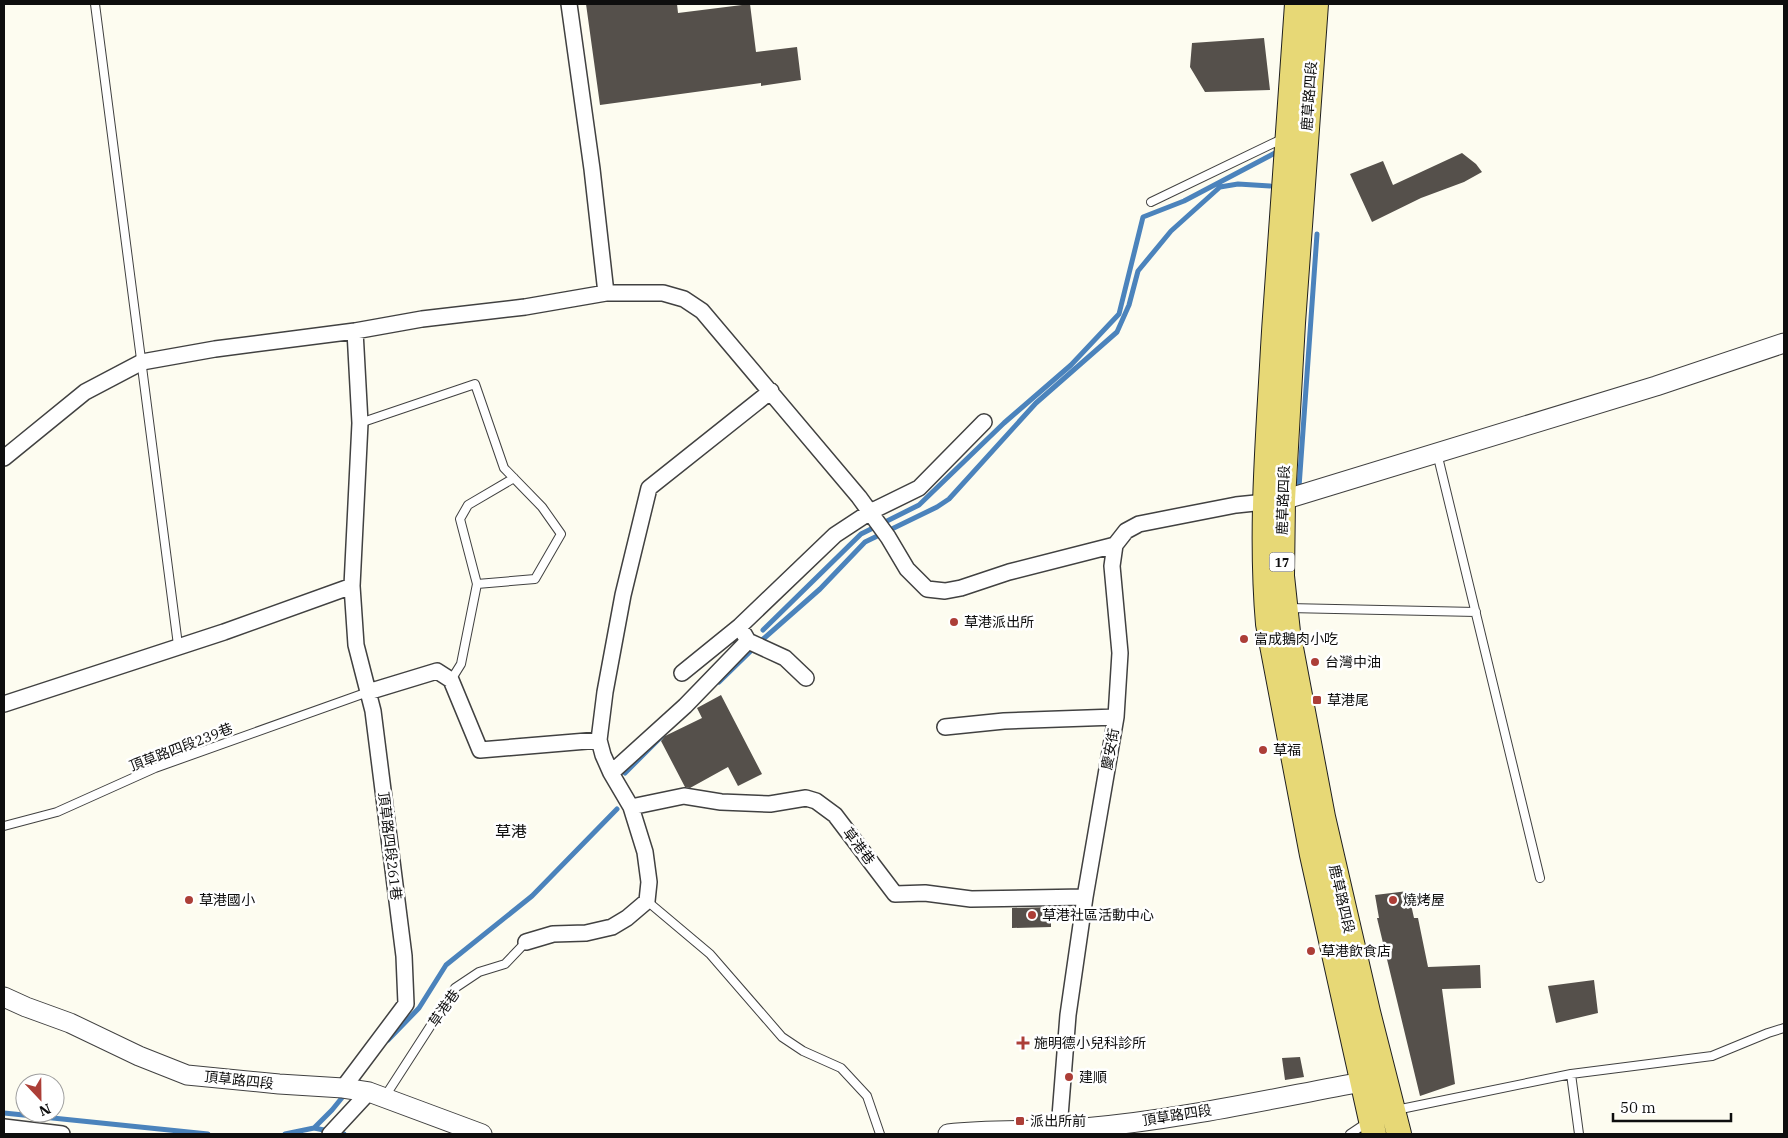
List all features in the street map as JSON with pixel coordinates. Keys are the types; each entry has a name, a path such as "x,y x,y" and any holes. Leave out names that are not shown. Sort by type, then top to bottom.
{"main road":[{"name":"鹿草路四段","path":"1297,4 1286,137 1273,501 1284,608 1323,818 1368,1012 1380,1119"},
{"name":"鹿草路四段","path":"1316,4 1294,304 1273,501 1264,549 1268,624 1312,855 1362,1082 1380,1119 1399,1134"}],"street":[{"path":"569,4 592,169 606,293"},
{"path":"4,458 85,392 142,362 215,349 355,331 422,319 525,307 606,293 663,293 684,299 702,311 771,391 873,516 888,537 907,570 927,589 945,591 1115,545 1126,531 1140,524 1208,510 1273,501 1656,386 1784,343"},
{"name":"頂草路四段261巷","path":"344,1088 406,1004 404,956 374,721 356,645 352,586 360,423 355,331"},
{"path":"526,942 553,934 586,933 612,926 627,918 647,901 649,882 645,852 631,807 611,773 599,740 605,692 623,595 649,488 771,391"},
{"path":"682,673 740,626 835,536 919,488 984,422"},
{"name":"慶安街","path":"1059,1129 1068,1015 1085,897 1116,717 1120,653 1112,566 1115,545"},
{"path":"4,704 224,632 352,586"},
{"path":"740,626 748,641 785,658 806,678"},
{"path":"611,773 685,706 748,641"},
{"path":"368,692 437,670 451,680 480,750 599,740"},
{"path":"945,727 1004,720 1116,717"},
{"name":"草港巷","path":"631,807 684,796 721,802 770,804 806,798 816,801 836,815 895,894 925,893 971,899 1085,897"},
{"name":"頂草路四段","path":"4,997 187,1075 344,1088 377,1095 482,1134"},
{"name":"頂草路四段","path":"948,1134 978,1131 1059,1129 1155,1119 1362,1082"},
{"path":"330,1134 377,1095"},
{"path":"4,1127 62,1134"}],"lane":[{"path":"95,4 178,646"},
{"path":"1151,202 1286,137"},
{"path":"360,423 475,384 504,468 542,507 561,534 535,578 477,584"},
{"path":"1437,453 1540,878"},
{"path":"451,680 461,664 477,584 460,519 468,505 514,478"},
{"path":"1284,608 1476,612"},
{"name":"頂草路四段239巷","path":"4,826 57,812 155,768 368,692"},
{"path":"647,901 710,954 782,1038 803,1051 841,1068 867,1096 880,1134"},
{"name":"草港巷","path":"377,1095 455,988 479,972 505,964 526,942"},
{"path":"1350,1134 1380,1119 1571,1074 1712,1056 1784,1028"},
{"path":"1571,1074 1578,1134"}],"building":[{"path":"586,4 677,4 678,13 750,4 756,52 797,47 801,80 761,86 761,83 600,105"},
{"path":"1264,38 1270,90 1205,92 1190,67 1192,43"},
{"path":"1462,153 1476,164 1482,172 1464,182 1421,198 1372,222 1350,174 1383,161 1393,185"},
{"path":"721,695 762,774 738,786 728,767 690,788 685,787 661,741 665,736 702,718 697,708"},
{"path":"1408,891 1414,918 1418,918 1428,967 1480,965 1481,988 1442,989 1455,1084 1420,1096 1377,918 1379,918 1375,895"},
{"name":"草港社區活動中心","path":"1051,907 1051,927 1012,928 1012,908"},
{"path":"1594,980 1598,1013 1556,1023 1548,986"},
{"path":"1300,1057 1304,1077 1285,1080 1282,1058"}],"waterway":[{"path":"763,630 861,534 919,505 1004,423 1071,365 1119,314 1143,217 1184,201 1275,153"},
{"path":"719,682 762,640 820,589 865,542 937,507 949,499 1036,403 1117,332 1129,305 1138,271 1171,231 1220,187 1238,184 1270,186"},
{"path":"1302,486 1299,487 1317,234"},
{"path":"625,773 662,736"},
{"path":"388,1040 419,1008 446,965 532,896 617,809"},
{"path":"314,1128 345,1094"},
{"path":"4,1113 208,1134"},
{"path":"285,1134 314,1128 344,1134"}],"place":[{"name":"草港派出所","path":"954,622"},
{"name":"富成鵝肉小吃","path":"1244,639"},
{"name":"台灣中油","path":"1315,662"},
{"name":"草港尾","path":"1317,700"},
{"name":"草福","path":"1263,750"},
{"name":"草港國小","path":"189,900"},
{"name":"燒烤屋","path":"1393,900"},
{"name":"草港社區活動中心","path":"1032,915"},
{"name":"草港飲食店","path":"1311,951"},
{"name":"施明德小兒科診所","path":"1023,1043"},
{"name":"建順","path":"1069,1077"},
{"name":"派出所前","path":"1020,1121"}],"district":[{"name":"草港","path":"511,831"}]}
